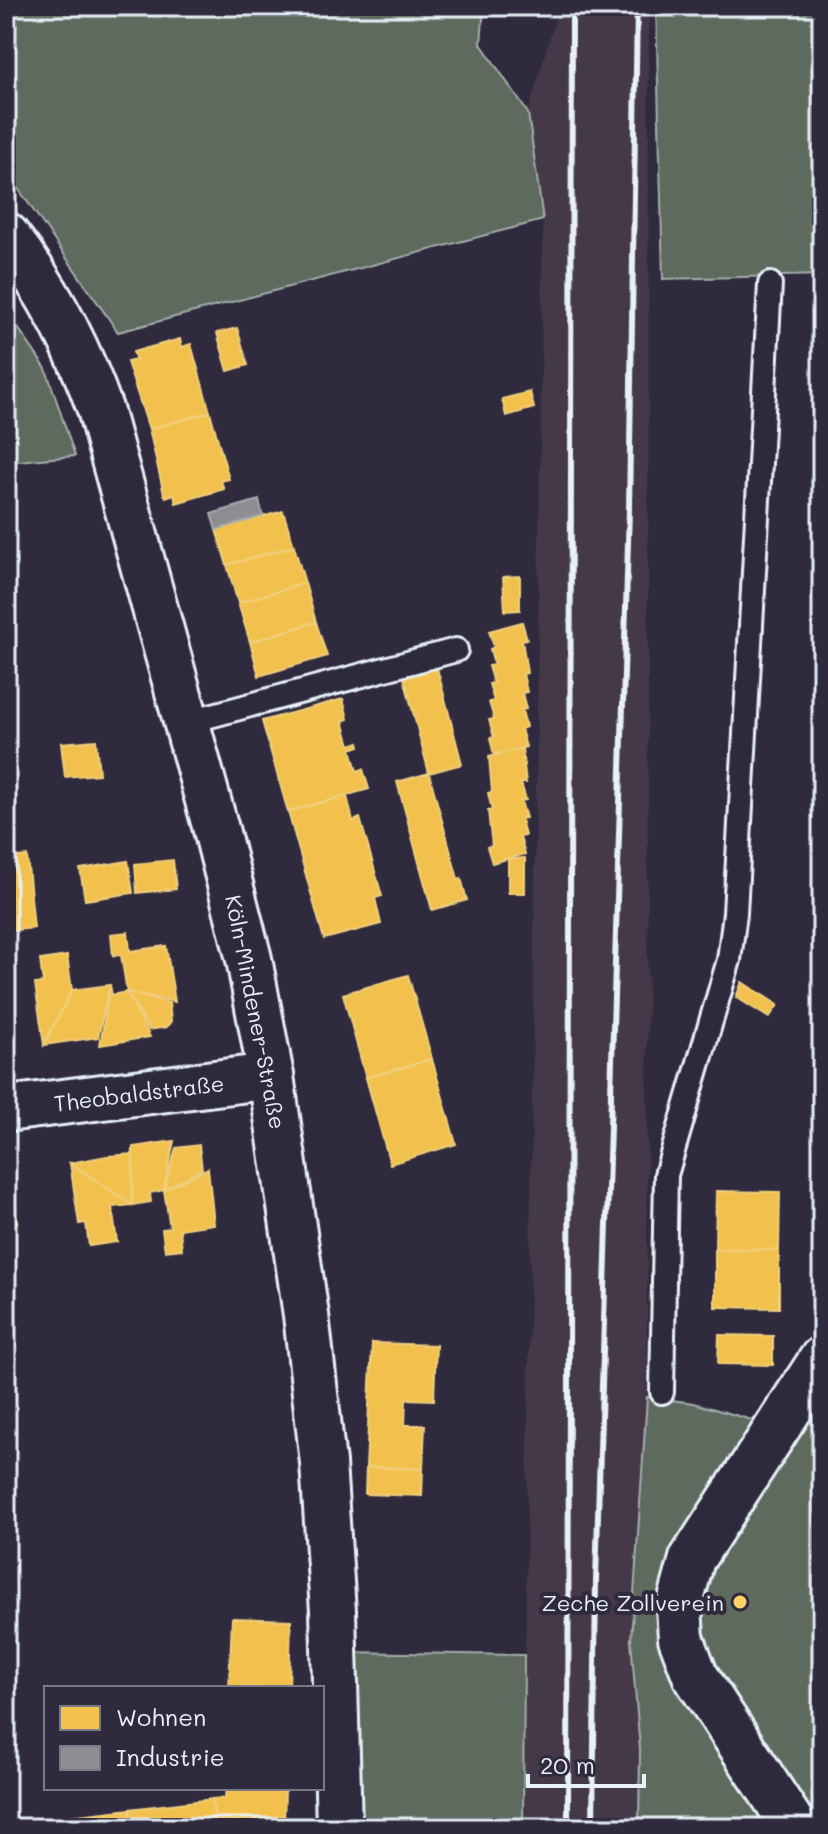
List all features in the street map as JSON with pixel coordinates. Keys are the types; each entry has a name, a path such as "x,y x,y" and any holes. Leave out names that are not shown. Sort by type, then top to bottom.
{"street":[{"name":"Köln-Mindener-Straße","path":"6,235 27,263 82,360 100,409 249,959 271,1076 306,1315 323,1463 333,1611 339,1828"},
{"name":"Theobaldstraße","path":"6,1109 271,1076"},
{"path":"795,1828 700,1685 688,1660 679,1624 681,1591 692,1559 822,1359"}],"lane":[{"path":"662,1392 666,1175 729,960 735,913 770,284"},
{"path":"187,722 456,650"}],"shaded area":[{"path":"559,6 649,6 647,1397 631,1640 640,1750 639,1828 523,1828 543,220 528,113"}],"green space":[{"path":"6,6 484,6 481,44 528,113 543,220 118,332 6,171"},
{"path":"656,6 822,6 822,275 663,279"},
{"path":"6,310 46,369 75,456 6,462"},
{"name":"Zeche Zollverein","path":"822,1371 822,1828 639,1828 640,1750 631,1640 647,1397 694,1403 769,1425"},
{"path":"345,1652 524,1655 523,1828 348,1828"}],"building: Wohnen":[{"path":"237,328 248,365 228,371 217,333"},
{"path":"180,339 182,347 191,344 210,412 149,429 127,362 136,360 133,352"},
{"path":"530,392 534,408 506,416 502,399"},
{"path":"210,412 229,479 221,481 224,489 176,503 174,494 166,497 164,494 149,429"},
{"path":"283,511 294,546 227,565 216,530"},
{"path":"294,546 305,583 238,603 227,565"},
{"path":"520,576 520,610 505,611 503,577"},
{"path":"305,583 316,622 250,642 238,603"},
{"path":"316,622 327,656 259,676 250,642"},
{"path":"522,622 527,639 522,640 527,692 522,693 526,727 521,729 526,747 494,755 490,738 494,737 489,720 494,719 489,702 494,701 489,684 493,683 488,666 494,665 490,649 494,647 489,631"},
{"path":"436,664 462,764 429,773 403,674"},
{"path":"343,699 348,719 343,721 350,745 359,742 360,746 351,749 357,771 363,769 369,789 288,812 262,721"},
{"path":"96,740 99,774 65,777 61,743"},
{"path":"522,748 526,783 521,783 526,800 521,801 526,818 521,819 525,836 520,837 525,854 492,863 487,847 492,846 488,811 492,810 488,793 492,792 489,757"},
{"path":"429,773 458,879 461,878 467,900 432,910 397,782"},
{"path":"347,796 353,821 360,818 382,896 375,898 381,924 324,939 288,812"},
{"path":"27,856 34,928 6,931 6,858"},
{"path":"525,858 525,893 508,893 508,859"},
{"path":"173,860 176,889 137,893 135,864"},
{"path":"128,861 133,893 85,900 80,869"},
{"path":"128,932 130,951 166,946 175,1002 127,992 121,955 113,956 111,934"},
{"path":"67,956 72,990 44,1045 35,984 43,983 40,960"},
{"path":"408,975 432,1059 366,1078 343,994"},
{"path":"742,982 778,1005 769,1018 736,997"},
{"path":"110,985 112,995 127,992 150,1037 100,1045"},
{"path":"110,985 98,1037 44,1045 72,990"},
{"path":"127,992 169,1003 171,1021 167,1027 149,1030"},
{"path":"432,1059 456,1144 390,1164 366,1078"},
{"path":"174,1141 164,1190 150,1193 151,1202 132,1205 133,1147"},
{"path":"199,1145 202,1169 164,1190 176,1148"},
{"path":"133,1154 132,1205 70,1163 107,1156"},
{"path":"70,1163 132,1205 112,1207 117,1242 89,1246 86,1223 79,1224"},
{"path":"208,1168 214,1224 180,1229 182,1249 165,1251 162,1229 170,1228 164,1190"},
{"path":"11,1171 17,1223 6,1224 6,1172"},
{"path":"716,1191 780,1192 779,1250 715,1249"},
{"path":"715,1249 779,1250 779,1308 715,1307"},
{"path":"719,1335 773,1336 773,1365 718,1364"},
{"path":"372,1343 436,1345 434,1400 406,1399 405,1425 425,1425 423,1469 366,1467"},
{"path":"366,1467 423,1469 422,1496 365,1494"},
{"path":"232,1618 291,1620 289,1686 229,1686"},
{"path":"226,1790 285,1790 284,1825 215,1821 212,1799 225,1798"},
{"path":"212,1799 216,1828 131,1828 130,1809"},
{"path":"130,1809 131,1828 45,1828 44,1819"}],"building: Industrie":[{"path":"259,500 263,516 216,530 211,514"}],"railway":[{"path":"568,1828 572,6"},
{"path":"593,1828 596,1580 629,510 637,6"}],"place":[{"name":"Zeche Zollverein","path":"740,1602"}]}
